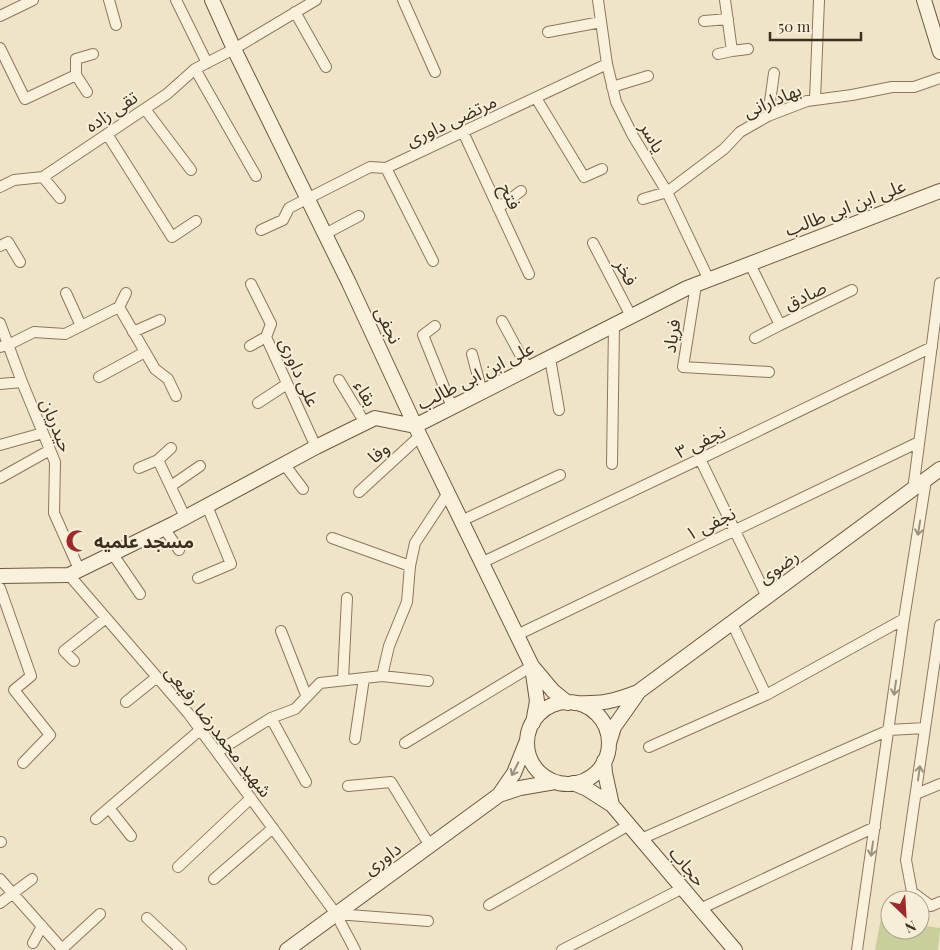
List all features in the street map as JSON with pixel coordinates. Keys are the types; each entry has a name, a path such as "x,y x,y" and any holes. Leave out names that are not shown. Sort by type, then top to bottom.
{"street":[{"path":"0,16 33,0"},
{"path":"109,0 116,25"},
{"path":"176,0 207,63"},
{"name":"نجفی","path":"212,0 532,666"},
{"name":"تقی زاده","path":"0,187 14,180 43,177 167,94 195,69 234,49 316,0"},
{"path":"403,0 435,72"},
{"name":"یاسر","path":"598,0 607,64 616,102 629,128 667,192 703,282"},
{"path":"725,0 732,51"},
{"path":"815,100 819,0"},
{"path":"924,0 940,52"},
{"path":"295,12 326,67"},
{"path":"704,21 728,18"},
{"path":"548,32 601,22"},
{"path":"0,48 25,99 76,75"},
{"path":"718,54 748,48"},
{"path":"87,92 76,75 76,59 93,54"},
{"name":"مرتضی داوری","path":"260,230 283,220 289,208 370,167 386,168 607,64"},
{"path":"195,69 256,176"},
{"path":"768,116 774,73"},
{"path":"612,87 648,76"},
{"name":"بهادارانی","path":"667,192 724,149 740,132 768,116 807,101 892,87 914,87 940,78"},
{"path":"536,98 584,177 602,169"},
{"path":"145,109 191,170"},
{"name":"فتح","path":"463,132 529,274"},
{"path":"107,134 172,237 196,220"},
{"path":"386,168 433,261"},
{"path":"43,177 60,198"},
{"path":"498,208 520,191"},
{"name":"علی ابن ابی طالب","path":"0,576 74,572 186,517 316,447 375,418 418,431 452,407 631,316 703,282 940,191"},
{"path":"643,199 667,192"},
{"path":"325,234 359,216"},
{"path":"0,246 8,242 20,262"},
{"name":"فخر","path":"593,243 631,316"},
{"name":"صادق","path":"750,264 780,326 852,290"},
{"name":"فریاد","path":"703,282 683,367 768,372"},
{"path":"913,490 940,283"},
{"name":"علی داوری","path":"251,284 271,324 266,337 316,447"},
{"path":"66,293 81,326"},
{"path":"4,346 34,332 64,334 119,307 126,293"},
{"path":"119,307 155,369 168,379 176,396"},
{"path":"133,332 160,320"},
{"path":"502,321 528,369"},
{"name":"حیدریان","path":"0,323 4,346 22,382 55,462 54,512 74,572"},
{"path":"612,464 614,325"},
{"path":"436,326 423,335 452,407"},
{"path":"756,338 780,326"},
{"path":"250,346 266,337"},
{"name":"نجفی ۳","path":"482,563 932,347"},
{"path":"100,377 145,352"},
{"path":"472,354 482,392"},
{"path":"550,358 559,410"},
{"name":"بقاء","path":"339,380 365,423"},
{"path":"0,384 22,382"},
{"path":"258,404 288,384"},
{"name":"وفا","path":"359,492 418,431"},
{"path":"0,445 43,433"},
{"name":"نجفی ۱","path":"516,635 919,442"},
{"path":"140,468 158,460 171,448"},
{"path":"0,478 50,450"},
{"path":"700,459 767,597"},
{"path":"158,460 186,517"},
{"path":"284,464 303,489"},
{"path":"171,486 200,466"},
{"name":"رضوی","path":"638,692 940,470"},
{"path":"461,521 560,475"},
{"path":"857,950 904,619 926,480"},
{"path":"382,676 389,646 407,602 410,566 416,543 448,493"},
{"path":"198,578 231,564 207,506"},
{"path":"164,528 179,550"},
{"path":"332,538 410,566"},
{"path":"112,553 140,594"},
{"name":"شهید محمدرضا رفیعی","path":"74,572 106,618 157,677 217,752 336,914 355,950"},
{"path":"1,593 31,676 14,690 50,735 23,763"},
{"path":"343,679 347,598"},
{"path":"74,661 64,650 106,618"},
{"path":"649,747 766,695 904,619"},
{"path":"732,623 766,695"},
{"path":"940,625 935,689 925,728 906,860 912,892 931,906 940,902"},
{"path":"281,632 306,695"},
{"path":"532,666 553,691 571,703 586,707 597,715 605,726 608,746"},
{"path":"532,666 537,701 533,723"},
{"path":"405,743 532,666"},
{"path":"217,752 271,718 295,709 306,695 320,683 382,676 428,681"},
{"path":"126,702 157,677"},
{"path":"355,739 364,678"},
{"path":"499,795 514,773 527,741 530,728 537,717 547,708 560,703 598,704 618,700 638,692"},
{"path":"612,805 604,761 614,727 638,692"},
{"path":"271,718 306,782"},
{"path":"641,839 889,730 925,728"},
{"path":"96,819 200,730"},
{"path":"527,741 528,754 534,767 544,776 555,782"},
{"path":"499,795 520,788 555,782 582,782 594,775 604,761"},
{"path":"348,786 391,782 430,846"},
{"path":"573,783 587,789 612,805"},
{"path":"916,794 940,784"},
{"name":"داوری","path":"287,950 499,795"},
{"path":"178,867 251,798"},
{"name":"حجاب","path":"612,805 735,950"},
{"path":"109,808 131,836"},
{"path":"489,905 629,825"},
{"path":"700,909 875,827"},
{"path":"214,879 272,828"},
{"path":"0,879 62,950 100,914"},
{"path":"0,903 32,879"},
{"path":"562,950 683,888"},
{"path":"336,914 428,921"},
{"path":"147,918 181,950"},
{"path":"33,943 42,926"}],"green space":[{"path":"880,923 880,940 930,940 930,926 940,928 938,950 875,950"}],"place":[{"name":"مسجد علمیه","path":"77,541"}]}
